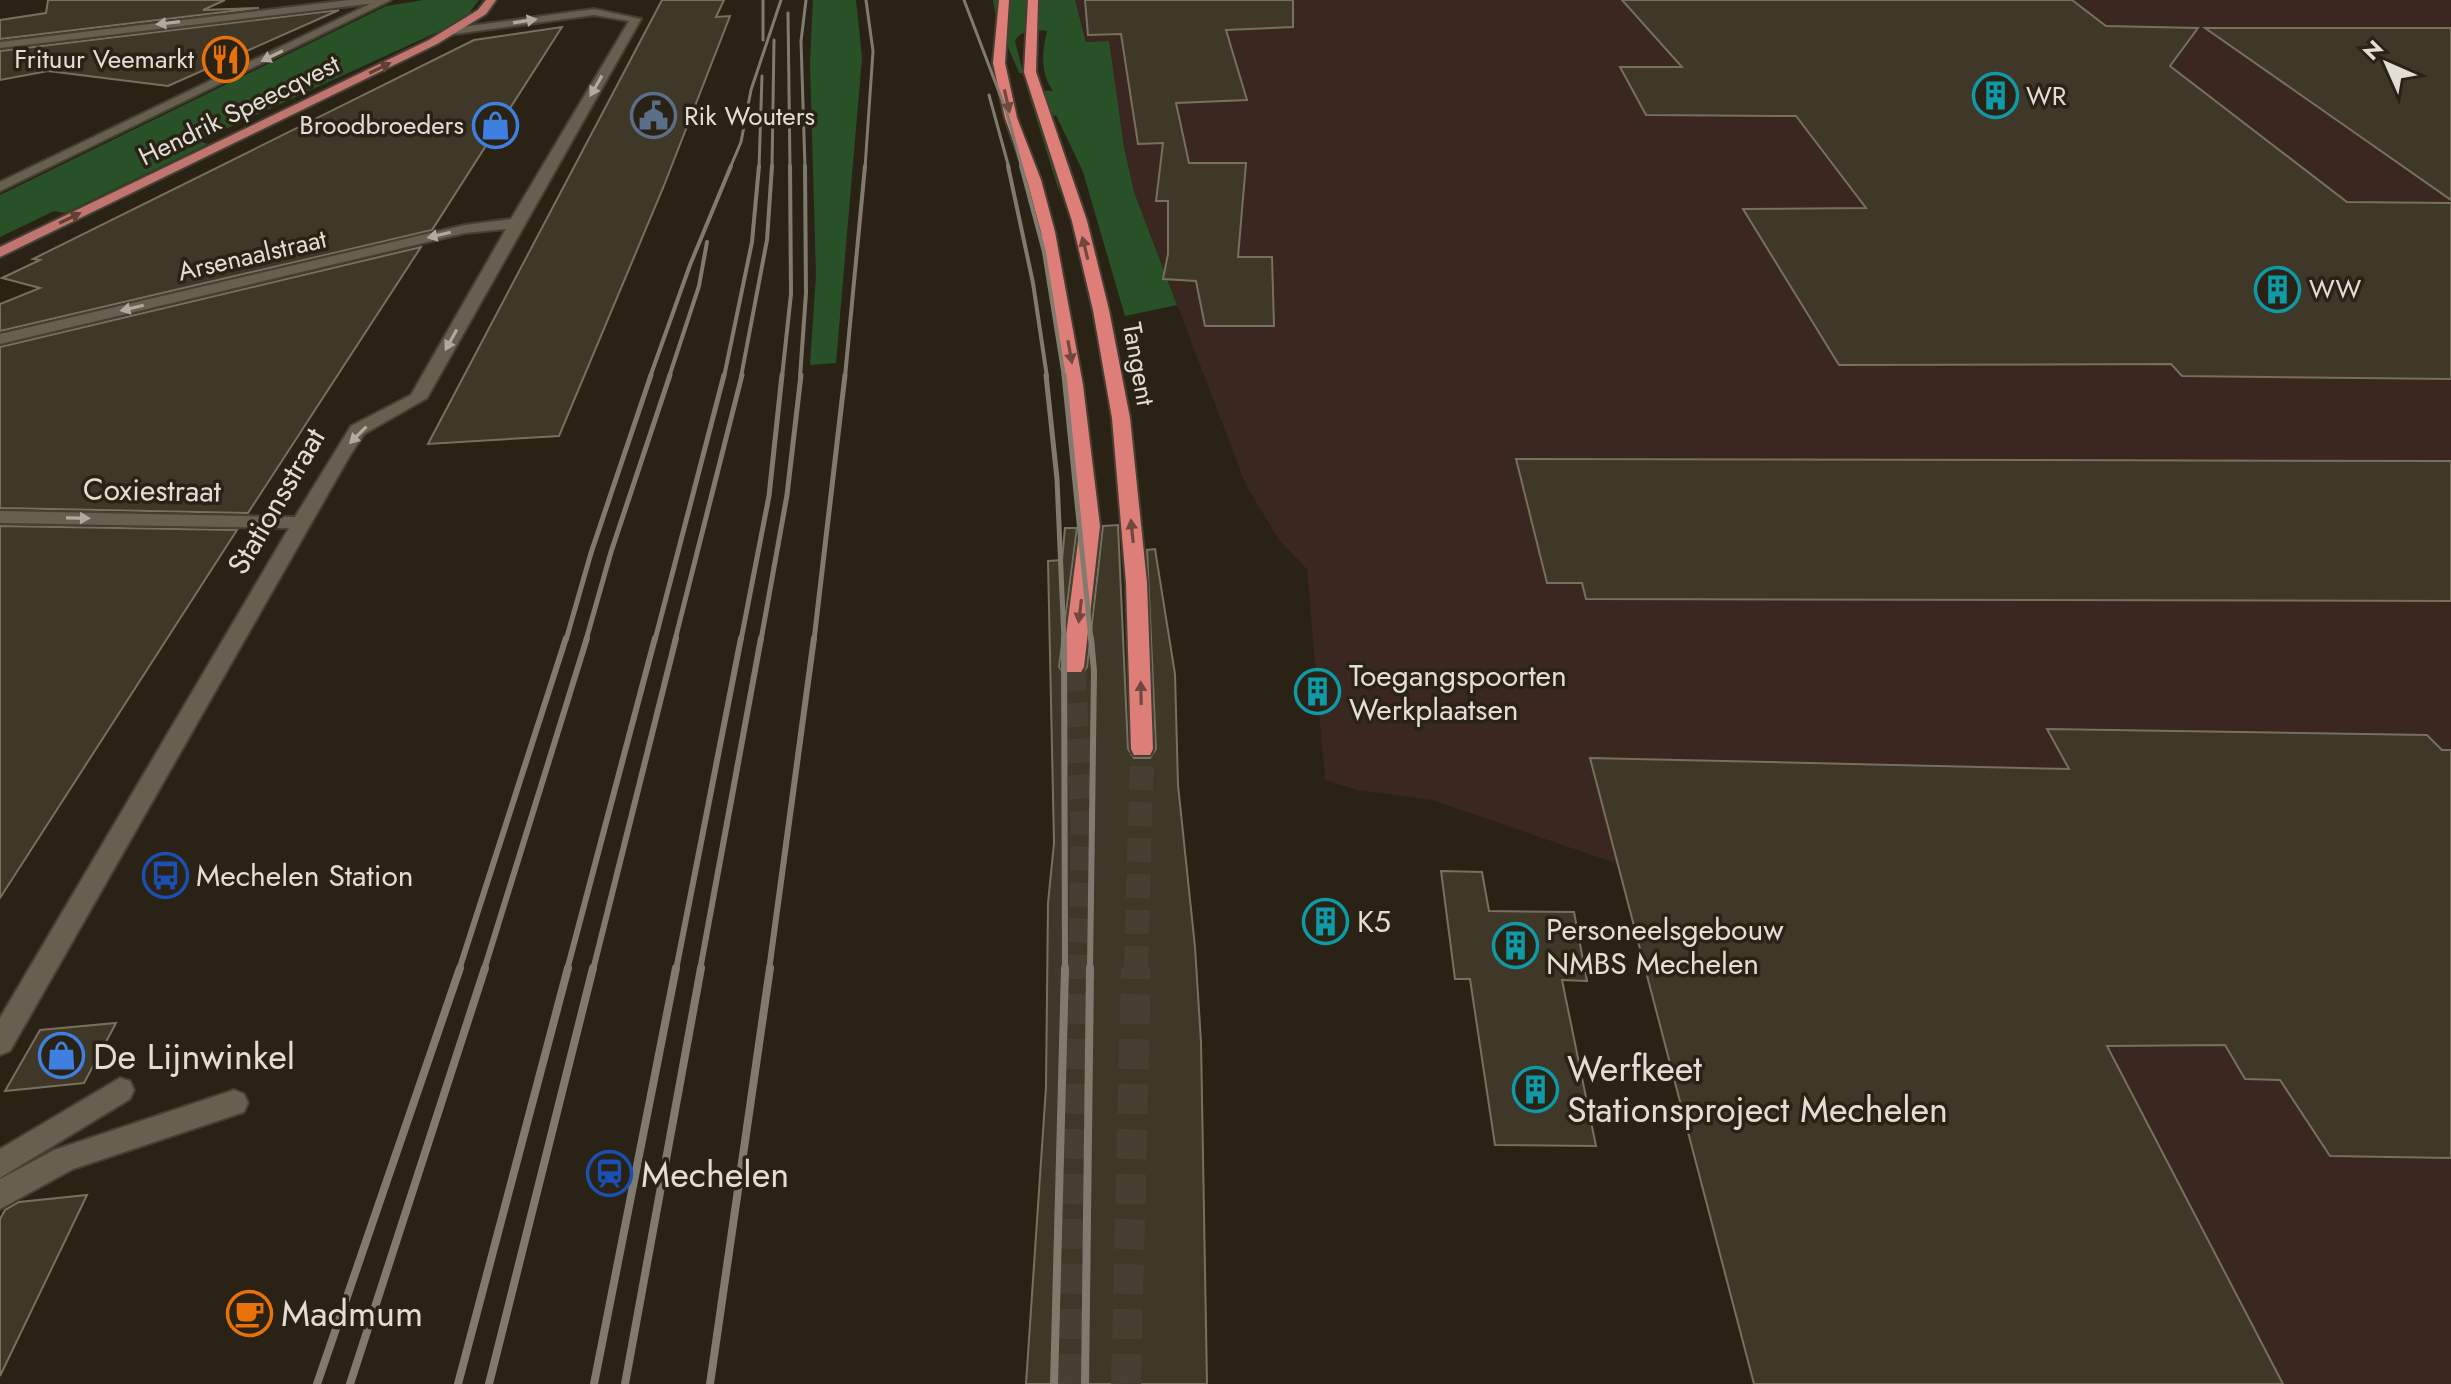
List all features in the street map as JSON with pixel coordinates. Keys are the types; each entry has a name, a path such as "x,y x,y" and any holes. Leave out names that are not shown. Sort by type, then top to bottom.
{"highway":[{"path":"1004,0 999,63 1011,118 1034,180 1048,232 1075,385 1090,526 1073,667"},
{"name":"Tangent","path":"1033,0 1028,53 1030,70 1041,113 1072,197 1101,313 1121,418 1138,584 1142,749"}],"main road":[{"name":"Hendrik Speecqvest","path":"0,253 455,31 482,12 491,0"}],"street":[{"path":"0,45 328,2 376,0"},
{"name":"Hendrik Speecqvest","path":"0,187 386,0"},
{"name":"Stationsstraat","path":"0,1043 357,430 418,398 636,19 592,16 455,31"},
{"name":"Arsenaalstraat","path":"0,339 465,229 516,223"},
{"name":"Coxiestraat","path":"0,517 303,523"},
{"path":"0,1165 120,1090"},
{"path":"0,1195 64,1159 234,1103"}],"shaded area":[{"path":"1075,0 2451,0 2451,1384 1754,1384 1618,864 1432,800 1357,790 1325,780 1307,569 1279,540 1246,485 1134,192 1108,41 1087,42"}],"green space":[{"path":"424,0 479,0 469,13 442,30 199,141 208,144 65,213 54,211 0,237 0,195 386,6"},
{"path":"813,0 856,0 862,58 836,363 810,365 816,275 810,63"},
{"path":"993,0 1075,0 1086,42 1109,41 1124,147 1134,192 1177,305 1125,316 1083,172 1056,115 1047,118 1060,195 1026,85 1037,90 1053,91 1043,62 1047,31 1029,32 1017,37 1015,41 1023,73 1019,73 1000,29"}],"building":[{"path":"48,0 225,0 203,10 259,8 0,39 0,20 46,13"},
{"path":"662,0 724,0 716,17 730,16 663,188 559,436 428,444"},
{"path":"1085,0 1293,0 1293,27 1226,30 1247,100 1176,103 1189,163 1246,163 1238,257 1272,257 1274,326 1205,326 1196,281 1163,279 1168,254 1168,201 1156,201 1163,143 1138,144 1121,34 1088,35"},
{"path":"1622,0 2072,0 2106,26 2198,28 2170,66 2347,202 2451,203 2451,379 2182,376 2171,364 1839,365 1743,209 1866,208 1796,116 1646,115 1620,67 1682,67"},
{"path":"339,10 168,86 48,71 0,80 0,51"},
{"path":"562,27 432,230 0,331 0,304 40,288 2,278 40,260 33,259 474,40"},
{"path":"2205,28 2451,28 2451,200"},
{"path":"421,247 248,513 0,508 0,347"},
{"path":"1516,459 2451,461 2451,601 1586,599 1582,583 1547,583"},
{"path":"1118,525 1128,749 1134,758 1150,758 1156,749 1147,550 1155,549 1175,674 1178,785 1195,947 1201,1042 1207,1384 1026,1384 1046,1087 1048,903 1054,843 1048,561 1062,560 1065,528 1077,528 1059,667 1065,675 1081,675 1087,667 1103,526"},
{"path":"0,526 237,530 0,898"},
{"path":"2047,729 2427,735 2442,750 2451,750 2451,1158 2330,1156 2280,1080 2245,1079 2225,1045 2107,1046 2283,1384 1754,1384 1590,758 2069,769"},
{"path":"1441,871 1482,872 1489,911 1574,912 1587,981 1562,980 1596,1146 1495,1145 1470,979 1455,979"},
{"name":"De Lijnwinkel","path":"116,1023 84,1083 5,1091 40,1030"},
{"path":"87,1195 0,1376 0,1219 5,1210 19,1202"}],"tunnel":[{"path":"1073,667 1083,827 1080,970"},
{"path":"1136,970 1142,749"},
{"path":"1072,1384 1080,968"},
{"path":"1126,1384 1136,968"}],"railway":[{"path":"763,0 763,40"},
{"path":"730,168 741,142 751,90 781,0"},
{"path":"805,168 801,41 806,0"},
{"path":"865,168 873,51 866,0"},
{"path":"964,0 1007,113 1022,168"},
{"path":"788,13 790,168"},
{"path":"772,168 774,40"},
{"path":"759,168 762,76"},
{"path":"989,95 1009,168"},
{"path":"650,377 690,265 731,166"},
{"path":"724,377 752,242 759,166"},
{"path":"741,377 767,240 772,166"},
{"path":"782,377 791,294 790,166"},
{"path":"800,377 806,293 805,166"},
{"path":"845,377 865,166"},
{"path":"1008,166 1033,283 1047,377"},
{"path":"1021,166 1044,252 1064,377"},
{"path":"669,377 699,286 707,242"},
{"path":"566,640 591,553 651,375"},
{"path":"586,640 611,552 670,375"},
{"path":"655,640 724,375"},
{"path":"675,640 742,375"},
{"path":"741,640 769,496 782,375"},
{"path":"761,640 787,495 801,375"},
{"path":"814,640 845,375"},
{"path":"1046,375 1057,479 1064,640"},
{"path":"1064,375 1091,640"},
{"path":"459,970 566,638"},
{"path":"484,970 587,638"},
{"path":"567,970 655,638"},
{"path":"593,970 676,638"},
{"path":"676,970 741,638"},
{"path":"700,970 761,638"},
{"path":"769,970 814,638"},
{"path":"1064,638 1065,968"},
{"path":"1090,970 1094,671 1091,638"},
{"path":"317,1384 460,968"},
{"path":"350,1384 485,968"},
{"path":"458,1384 568,968"},
{"path":"489,1384 593,968"},
{"path":"594,1384 676,968"},
{"path":"625,1384 701,968"},
{"path":"710,1384 770,968"},
{"path":"1054,1384 1065,968"},
{"path":"1085,1384 1090,968"}],"place":[{"name":"Frituur Veemarkt","path":"225,59"},
{"name":"WR","path":"1995,96"},
{"name":"Rik Wouters","path":"653,116"},
{"name":"Broodbroeders","path":"495,125"},
{"name":"WW","path":"2278,289"},
{"name":"Toegangspoorten Werkplaatsen","path":"1318,692"},
{"name":"Mechelen Station","path":"165,875"},
{"name":"K5","path":"1326,921"},
{"name":"Personeelsgebouw NMBS Mechelen","path":"1515,946"},
{"name":"De Lijnwinkel","path":"62,1056"},
{"name":"Werfkeet Stationsproject Mechelen","path":"1536,1089"},
{"name":"Mechelen","path":"610,1174"},
{"name":"Madmum","path":"250,1313"}]}
